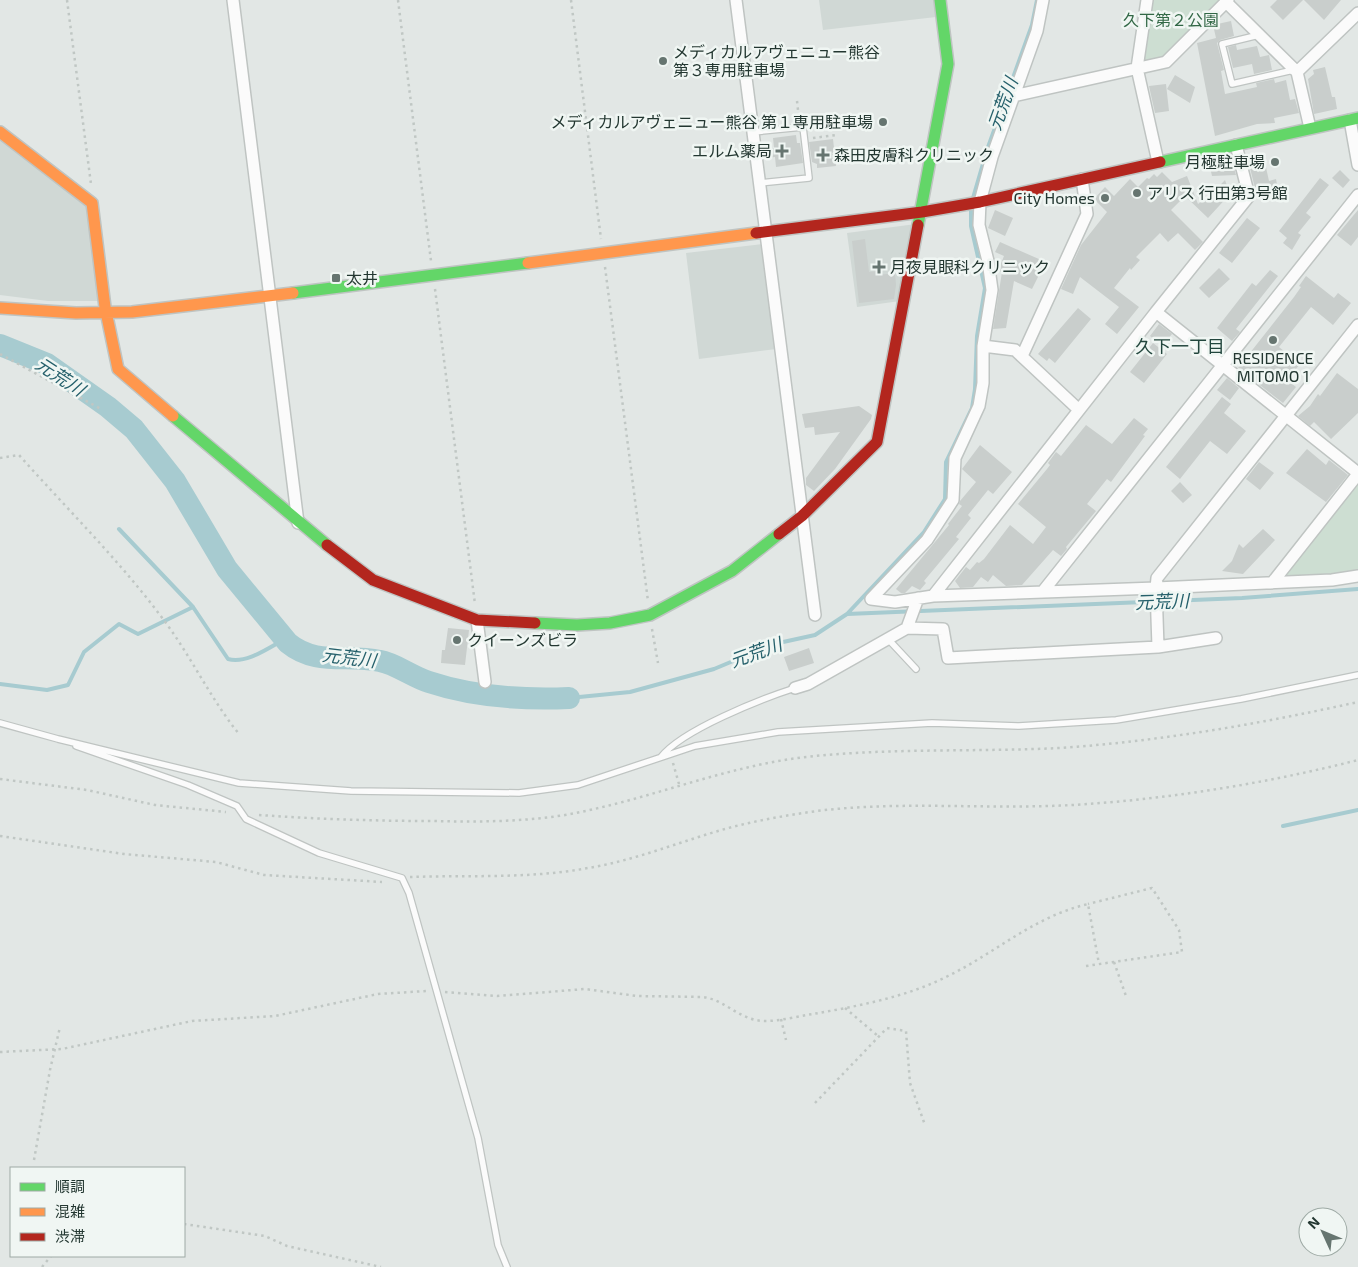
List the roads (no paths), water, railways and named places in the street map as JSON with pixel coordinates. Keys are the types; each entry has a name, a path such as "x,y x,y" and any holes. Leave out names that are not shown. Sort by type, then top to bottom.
{"street":[{"path":"233,0 298,523"},
{"path":"736,0 815,615"},
{"path":"0,132 92,204 107,315 118,369 298,523 373,580 477,620 577,625 610,623 650,615 732,571 802,516 877,442 922,212 948,64 940,0"},
{"path":"1043,0 1038,31 1013,96 980,202 979,225 988,261 992,290 983,346 983,383 979,406 955,458 953,500 927,540 871,599 918,602 933,596 1044,590 1156,591 1332,580 1358,576"},
{"path":"1147,0 1136,68 1158,162"},
{"path":"1013,96 1166,62 1227,1 1297,72 1310,128"},
{"path":"1297,72 1358,14"},
{"path":"0,308 46,314 107,315 433,276 922,212 980,202 1354,119 1358,165"},
{"path":"933,596 1078,409 1249,196 1236,145"},
{"path":"1022,356 1087,214 1082,179"},
{"path":"1044,590 1358,195"},
{"path":"1156,312 1358,473 1272,583"},
{"path":"1158,647 1157,578 1358,325"},
{"path":"983,346 1015,350 1078,409"},
{"path":"795,688 808,684 908,626 918,602"},
{"path":"477,620 485,682"},
{"path":"908,626 944,629 948,658 1158,647 1216,638"}],"lane":[{"path":"1260,35 1222,44 1232,84 1289,70 1297,72"},
{"path":"753,132 803,127 809,178 760,183"},
{"path":"888,639 916,670"},
{"path":"0,722 58,739 238,783 351,791 520,793 578,785 695,746 778,732 932,723 1019,726 1116,720 1241,699 1358,675"},
{"path":"661,757 669,747 725,716 756,701 795,688"},
{"path":"58,739 188,785 237,806 246,820 319,853 402,878 409,893 478,1138 494,1228 507,1267"}],"waterway":[{"name":"元荒川","path":"973,198 987,150 1032,25 1037,0"},
{"name":"元荒川","path":"569,698 630,692 714,669 774,644 815,635 847,614 924,532 945,499 946,462 972,408 975,389 977,336 985,288 971,226 971,208"},
{"name":"元荒川","path":"0,345 47,364 108,407 134,429 175,481 227,569 288,643 299,650 309,655 320,657 367,659 385,662 429,682 463,691 515,698 569,698"},
{"path":"119,529 193,607"},
{"name":"元荒川","path":"847,614 1242,598 1358,589"},
{"path":"0,684 47,690 68,685 84,652 119,624 138,634 193,607 228,659 235,660 250,657 265,651 285,639"},
{"path":"1283,826 1358,810"}],"place":[{"name":"メディカルアヴェニュー熊谷 第３専用駐車場","path":"663,61"},
{"name":"メディカルアヴェニュー熊谷 第１専用駐車場","path":"883,122"},
{"name":"エルム薬局","path":"782,151"},
{"name":"森田皮膚科クリニック","path":"823,155"},
{"name":"月極駐車場","path":"1275,162"},
{"name":"アリス 行田第3号館","path":"1137,193"},
{"name":"City Homes","path":"1105,198"},
{"name":"月夜見眼科クリニック","path":"879,267"},
{"name":"太井","path":"336,278"},
{"name":"RESIDENCE MITOMO 1","path":"1273,340"},
{"name":"クイーンズビラ","path":"457,640"}],"district":[{"name":"久下一丁目","path":"1180,347"}],"park label":[{"name":"久下第２公園","path":"1171,20"}]}
